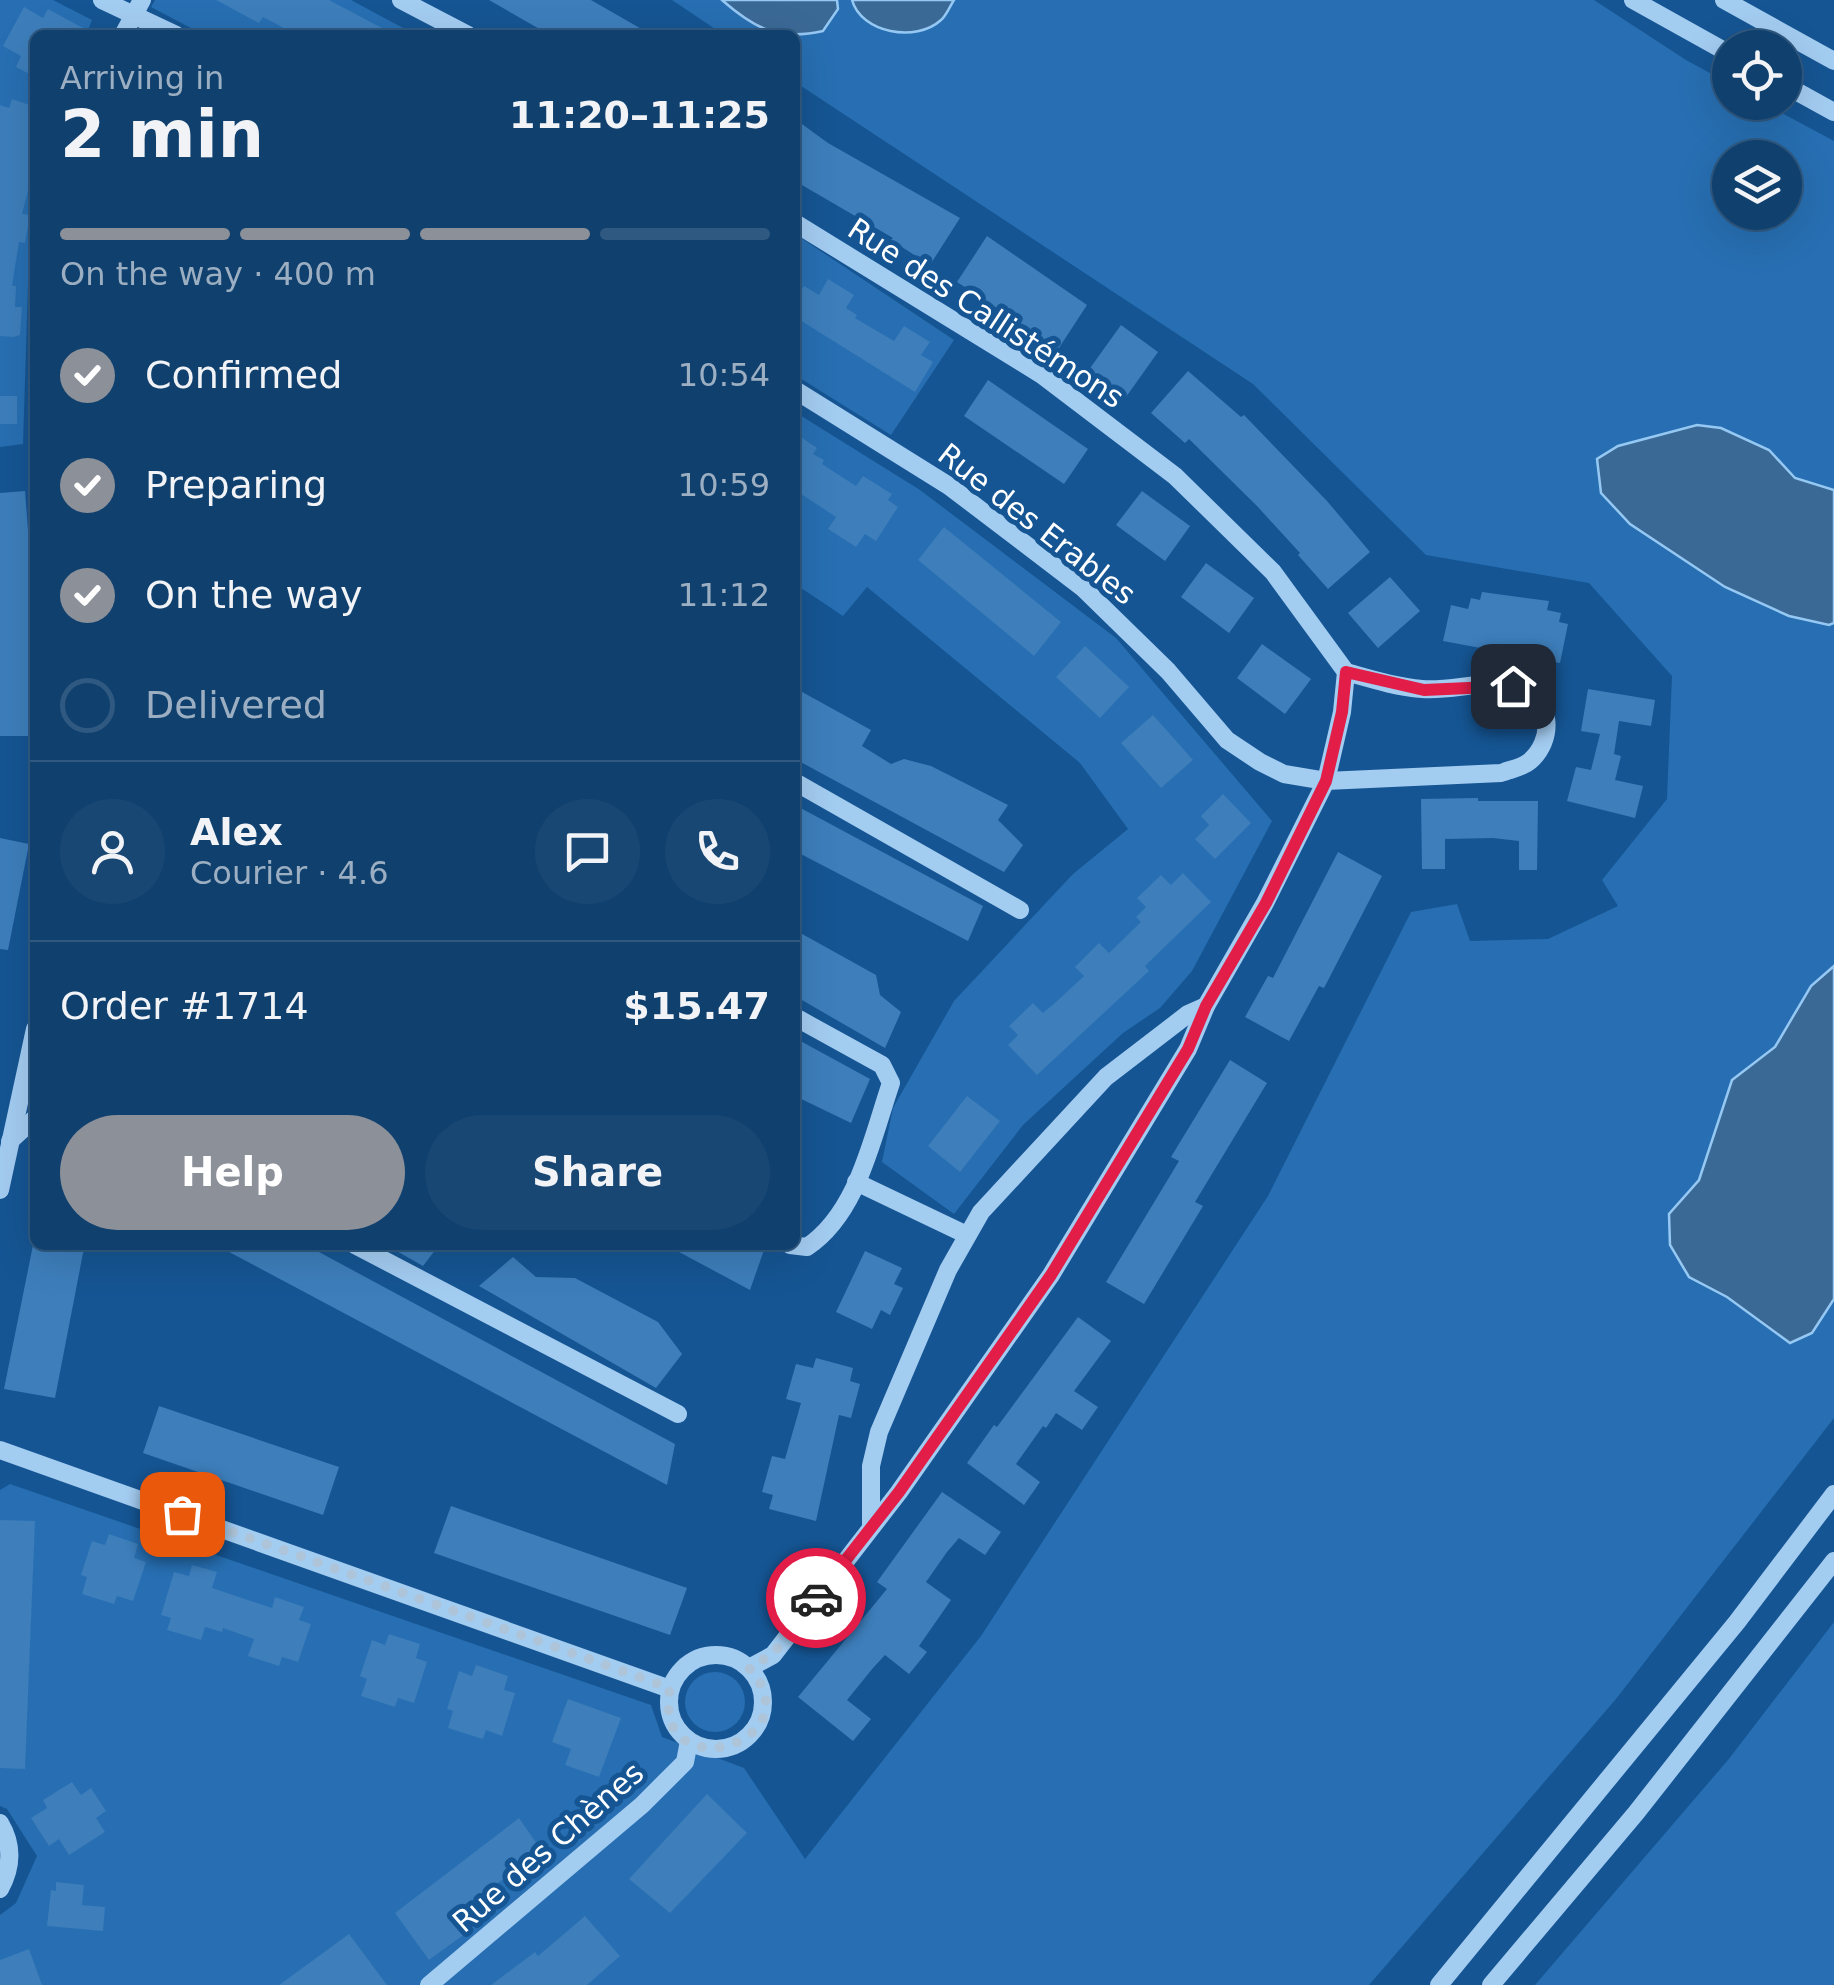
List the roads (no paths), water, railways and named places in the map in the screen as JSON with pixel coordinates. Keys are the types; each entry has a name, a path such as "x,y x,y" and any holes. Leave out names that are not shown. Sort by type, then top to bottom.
{"street":[{"path":"102,0 138,7 169,30"},
{"path":"402,0 459,30"},
{"path":"1633,0 1712,44"},
{"path":"1724,0 1834,61"},
{"path":"126,30 138,7"},
{"path":"1802,94 1834,112"},
{"name":"Rue des Callistémons","path":"800,226 1042,375 1175,476 1273,572 1346,672"},
{"name":"Rue des Erables","path":"800,393 949,486 1083,588 1155,657 1228,740 1284,774 1326,781"},
{"path":"749,1668 773,1654 899,1492 1051,1275 1188,1049 1206,1006 1266,903 1326,781 1342,712 1346,672 1424,690 1513,686 1528,691 1542,705 1547,733 1534,758 1525,765 1501,772 1326,781"},
{"path":"800,785 1020,910"},
{"path":"871,1526 871,1466 879,1432 948,1270 967,1236 996,1192 1106,1077 1188,1014 1206,1006"},
{"path":"800,1021 872,1058 888,1072 891,1083 856,1182 831,1228 807,1247 800,1246"},
{"path":"0,1190 30,1052"},
{"path":"10,1142 30,1123"},
{"path":"856,1182 967,1236"},
{"path":"365,1250 678,1414"},
{"path":"0,1450 670,1688"},
{"path":"1438,1985 1737,1622 1834,1494"},
{"path":"1490,1985 1636,1813 1834,1561"},
{"path":"707,1655 730,1656 749,1668 761,1687 764,1703 753,1732 726,1748 710,1749 688,1741 671,1718 670,1688 687,1664 707,1655"},
{"name":"Rue des Chènes","path":"429,1985 642,1804 685,1762 688,1741"},
{"path":"0,1823 10,1852 9,1869 0,1889"}]}
